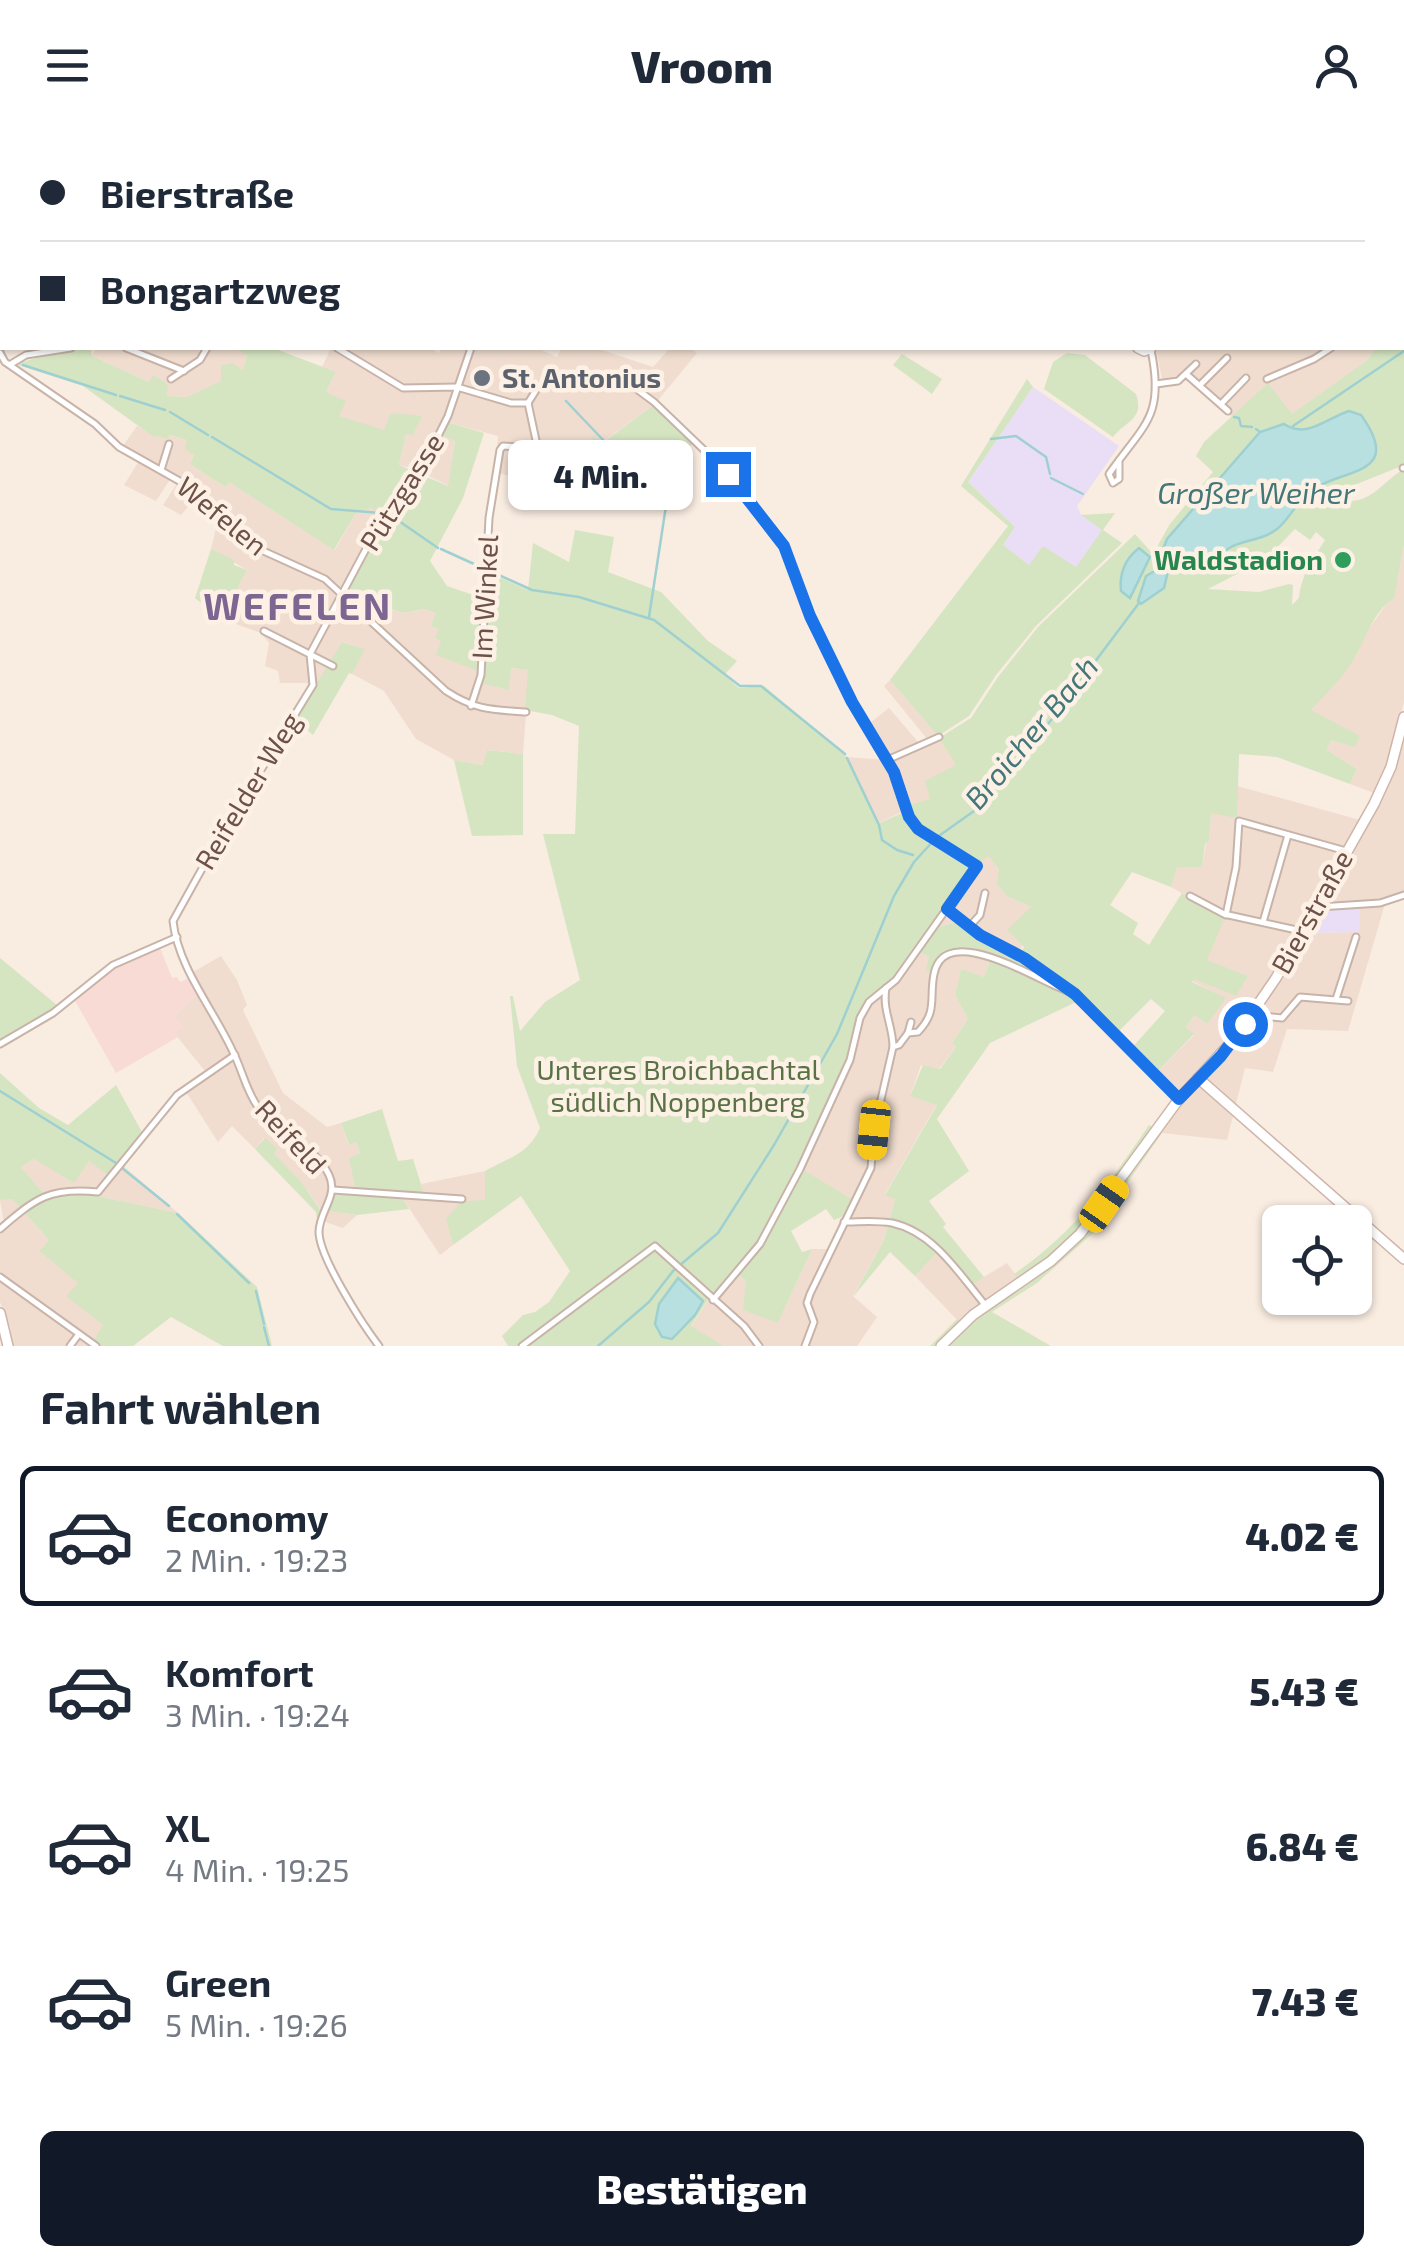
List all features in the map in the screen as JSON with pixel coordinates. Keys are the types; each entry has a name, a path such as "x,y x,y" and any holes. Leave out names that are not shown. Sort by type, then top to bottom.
{"main road":[{"name":"Bierstraße","path":"941,1346 986,1306 1052,1261 1080,1234 1180,1098 1221,1056 1302,931 1382,788 1404,717"},
{"path":"1198,1078 1404,1259"},
{"path":"1180,1098 1198,1092 1212,1093"},
{"path":"0,1313 8,1346"}],"street":[{"path":"11,364 26,355 57,350"},
{"path":"131,350 184,371"},
{"path":"171,380 200,360 205,350"},
{"path":"341,350 404,388 457,387 528,403 538,387 551,380 616,380 641,390 728,474 768,521 791,559 810,616 852,702 887,760 909,817 918,829 977,866 896,980 869,1002 860,1018 850,1060 830,1097 819,1130 760,1244 713,1300"},
{"name":"Pützgasse","path":"340,595 374,534 430,452 448,416 471,350"},
{"path":"1119,460 1156,402 1154,370 1145,350"},
{"path":"1267,380 1327,350"},
{"name":"Wefelen","path":"0,353 5,362 95,424 119,447 190,487 270,556 325,579 440,685 471,706"},
{"path":"1201,384 1227,358"},
{"path":"1156,384 1177,381 1196,364"},
{"path":"1186,374 1228,412"},
{"path":"1220,404 1246,378"},
{"name":"Im Winkel","path":"471,706 481,675 488,518 500,450 504,446 537,445 528,403"},
{"name":"Wefelen","path":"162,470 169,444"},
{"name":"Reifelder Weg","path":"173,926 203,865 314,686 310,654 340,595"},
{"path":"264,631 334,666"},
{"path":"471,706 526,712"},
{"path":"887,760 939,737"},
{"path":"1226,915 1236,867 1238,820 1346,852"},
{"path":"1262,922 1288,835"},
{"path":"969,926 984,908 985,893"},
{"path":"1316,905 1380,904 1404,895"},
{"path":"1190,896 1226,915 1302,931"},
{"path":"947,909 1075,994 1180,1098"},
{"name":"Reifeld","path":"173,926 203,1000 235,1055 259,1108 320,1160 331,1178 334,1190 322,1216 319,1238 351,1305 379,1346"},
{"path":"0,1044 53,1013 113,965 176,937"},
{"path":"1336,999 1356,937"},
{"path":"908,1033 918,1032 926,1024 934,1005 932,981 936,965 955,952 984,953 1075,994"},
{"path":"805,1346 814,1322 808,1302 810,1294 871,1168 874,1130 893,1047 893,1033 884,1006 886,988"},
{"path":"1250,1016 1282,1018 1300,997 1348,1001"},
{"path":"893,1047 908,1033 911,1022"},
{"path":"0,1229 55,1192 98,1192 177,1094 235,1055"},
{"path":"334,1190 462,1199"},
{"path":"844,1222 892,1224 918,1234 940,1252 986,1306"},
{"path":"522,1346 654,1246 744,1326 759,1346"},
{"path":"0,1277 96,1346"},
{"path":"70,1346 78,1334"}],"shaded area":[{"path":"95,350 238,350 247,354 243,371 186,397 166,396 168,384 154,376 149,382 92,356"},
{"path":"330,350 439,353 541,350 557,357 560,350 602,350 653,367 668,350 697,353 655,404 590,451 582,466 566,464 554,456 549,487 495,472 498,436 447,422 455,440 449,486 399,465 406,434 369,428 338,416 326,392 336,372 322,367"},
{"path":"1156,350 1374,350 1367,360 1292,415 1255,397 1232,417 1182,375 1162,379"},
{"path":"1033,387 1119,446 1077,506 1081,515 1103,530 1076,567 1029,565 1003,545 1015,527 968,482"},
{"path":"137,426 158,437 188,440 194,454 190,464 225,487 228,481 335,550 356,513 371,508 390,519 369,601 403,613 426,609 437,613 441,641 509,690 510,668 529,670 523,754 488,750 484,765 454,760 416,739 384,691 352,674 364,649 343,642 316,688 306,683 280,683 278,671 265,666 269,643 261,633 222,619 247,570 211,549 218,520 195,499 181,515 163,505 178,482 171,478 156,501 124,485 139,461 120,450"},
{"path":"1404,545 1404,702 1387,766 1374,793 1350,784 1357,769 1327,750 1331,740 1311,710 1358,653 1362,639 1387,603"},
{"path":"890,680 938,736 957,766 931,799 878,823 847,757 886,760 866,726 889,708 919,743 928,740 884,686"},
{"path":"1404,732 1404,897 1385,904 1348,1031 1287,1029 1273,1072 1245,1068 1227,1140 1162,1133 1185,1098 1228,1054 1280,979 1305,933 1359,932 1360,901 1336,903 1325,896 1384,795"},
{"path":"1237,786 1360,820 1248,1014 1222,1048 1177,1093 1157,1072 1194,1035 1186,1027 1195,1015 1226,999 1192,981 1194,978 1236,995 1247,976 1206,960 1224,917 1171,887 1176,867 1202,866 1211,813"},
{"path":"989,855 1007,896 1031,907 1019,958 987,943 960,921 932,925 975,864"},
{"path":"1360,907 1359,932 1308,933 1319,910"},
{"path":"160,948 172,978 177,977 180,982 191,977 198,993 174,1017 183,1027 176,1033 178,1037 116,1073 74,999 113,967"},
{"path":"915,949 938,962 968,950 992,956 984,977 961,970 955,995 968,1019 952,1043 956,1047 939,1069 921,1065 910,1096 937,1104 885,1194 895,1199 884,1240 853,1296 877,1317 857,1346 724,1346 691,1327 712,1294 733,1273 746,1280 778,1323 812,1249 829,1249 852,1199 797,1168 847,1059 858,1014 870,995 892,980"},
{"path":"221,956 237,980 247,1005 243,1010 283,1093 327,1127 341,1123 348,1144 356,1142 360,1154 350,1159 356,1193 328,1211 357,1215 343,1228 317,1219 321,1210 264,1138 255,1149 232,1126 218,1142 183,1087 205,1071 175,1034 174,1017 200,991 193,972"},
{"path":"34,1159 120,1163 178,1213 88,1194 66,1193 48,1198 21,1167"},
{"path":"485,1171 485,1200 447,1218 453,1245 440,1255 401,1196 423,1193 421,1184"},
{"path":"11,1198 49,1240 39,1251 79,1283 104,1325 101,1346 13,1346 0,1302 0,1227 4,1224 0,1200"},
{"path":"940,1248 972,1284 1007,1263 1023,1285 964,1327 915,1276"}],"green space":[{"name":"Unteres Broichbachtal südlich Noppenberg","path":"66,350 91,350 92,356 149,382 153,375 168,384 167,396 186,397 221,381 221,365 232,363 243,370 247,355 237,350 278,350 336,372 326,392 346,401 339,416 384,430 391,413 422,416 413,435 406,434 399,465 448,486 455,441 440,434 447,422 484,433 463,498 430,561 447,586 485,599 488,572 528,590 533,543 569,562 575,530 614,537 608,572 661,592 708,641 737,661 722,673 739,688 764,686 845,754 879,823 905,812 903,807 930,799 925,781 956,765 939,738 971,718 1038,627 1135,534 1153,554 1170,524 1213,472 1196,456 1204,442 1268,383 1292,414 1367,360 1374,350 1404,350 1404,465 1347,488 1343,495 1348,501 1364,498 1404,469 1404,545 1394,598 1377,615 1349,667 1311,710 1360,736 1355,747 1331,740 1327,750 1357,769 1350,784 1277,757 1239,754 1237,818 1211,813 1202,867 1177,867 1171,887 1132,872 1110,905 1138,923 1133,934 1149,945 1182,893 1225,917 1207,960 1248,976 1236,996 1194,979 1192,982 1226,998 1207,1024 1195,1015 1186,1027 1194,1034 1153,1076 1129,1051 1165,1011 1151,999 1114,1036 1082,1005 1074,1003 990,1043 937,1119 969,1171 929,1201 946,1224 943,1227 984,1277 972,1285 940,1249 915,1276 890,1252 853,1297 884,1240 895,1199 885,1195 937,1105 910,1096 923,1065 940,1069 956,1047 952,1043 968,1019 955,995 961,969 984,977 992,956 979,951 958,953 938,962 936,972 926,971 929,957 915,949 892,980 870,995 858,1014 848,1059 798,1167 852,1199 844,1216 834,1220 826,1209 791,1231 802,1252 812,1249 778,1323 743,1310 746,1280 733,1273 711,1295 691,1326 724,1346 508,1346 502,1336 523,1315 549,1302 570,1271 521,1196 453,1245 446,1218 462,1201 485,1200 485,1171 524,1150 540,1128 517,1066 510,996 520,1031 545,1002 580,980 543,834 575,834 579,726 525,710 528,670 511,668 509,690 477,682 478,671 436,655 441,641 435,638 439,629 431,626 436,613 425,609 403,613 369,601 362,608 343,593 389,519 371,508 356,513 334,550 229,482 225,487 190,464 194,455 185,449 187,440 151,435 83,386 15,364","holes":["1295,529 1310,540 1316,532 1325,540 1305,575 1299,598 1292,605 1293,585 1289,584 1259,592 1208,589 1266,559","989,856 999,870 997,884 1007,896 1031,907 1007,930 1024,947 1018,957 987,943 960,921 933,925 976,864"]},
{"path":"1067,353 1085,355 1136,394 1136,415 1113,437 1044,389 1053,362"},
{"path":"902,354 942,379 932,394 893,365"},
{"path":"1027,379 1033,387 968,482 1015,527 1003,545 1029,565 1043,546 1076,567 1102,530 1081,515 1115,513 1103,530 1122,543 1036,626 969,716 938,736 890,680 1008,526 961,486"},
{"path":"655,404 694,443 643,480 622,459 605,472 582,466 592,437 605,441"},
{"path":"211,549 247,570 222,619 195,598"},
{"path":"342,642 365,649 313,735 295,719"},
{"path":"487,750 523,754 523,835 472,836 454,760 483,765"},
{"path":"0,958 58,1006 0,1041"},
{"path":"0,1073 39,1108 68,1125 116,1085 143,1134 109,1176 89,1161 74,1183 34,1159 21,1167 48,1198 66,1193 88,1194 178,1213 257,1287 272,1346 223,1346 171,1317 133,1346 101,1346 94,1340 103,1325 66,1296 78,1283 39,1251 49,1240 12,1199 0,1200"},
{"path":"382,1109 398,1161 413,1159 424,1194 402,1197 409,1209 357,1215 327,1211 335,1192 356,1192 349,1158 360,1153 356,1142 349,1145 341,1123"},
{"path":"1149,1125 1162,1133 1092,1234 1037,1283 992,1312 1051,1346 930,1346 957,1319 964,1327 1022,1285 1014,1274 1055,1241 1089,1206"},
{"path":"265,1138 277,1148 274,1154 300,1180 321,1211 317,1219 316,1212 255,1149"}],"water":[{"name":"Großer Weiher","path":"1349,411 1361,415 1373,435 1376,449 1366,467 1313,489 1272,533 1233,546 1197,566 1169,567 1164,588 1141,604 1138,601 1146,576 1167,564 1165,548 1161,554 1167,539 1260,432 1284,424 1308,429"},
{"path":"1139,548 1150,557 1130,598 1121,591 1122,572"},
{"path":"678,1278 703,1301 672,1339 662,1337 655,1324 659,1304"}],"waterway":[{"name":"Broicher Bach","path":"1293,426 1404,351"},
{"path":"23,365 116,395"},
{"path":"120,396 165,410"},
{"path":"566,401 666,506 649,617"},
{"path":"170,412 208,435"},
{"path":"1234,417 1239,418 1241,426 1252,427"},
{"path":"1256,429 1260,432"},
{"path":"991,439 1016,436 1046,457 1050,474"},
{"path":"212,437 331,509 381,513"},
{"path":"1051,478 1083,494"},
{"path":"396,519 438,548"},
{"path":"441,549 485,569"},
{"path":"490,571 532,590 579,597 654,620 740,686 761,686 845,754"},
{"name":"Broicher Bach","path":"598,1346 649,1302 673,1271 718,1233 837,1034 894,896 914,862 994,789 1139,603"},
{"path":"847,758 879,825 882,840 913,855"},
{"path":"0,1091 116,1163"},
{"path":"122,1168 169,1206"},
{"path":"177,1214 249,1283"},
{"path":"256,1291 264,1324"},
{"path":"264,1327 269,1346"}],"place":[{"name":"St. Antonius","path":"482,378"},
{"name":"Waldstadion","path":"1343,560"}],"district":[{"name":"WEFELEN","path":"298,607"}],"route":[{"path":"728,474 768,521 791,559 810,616 852,702 894,772 911,820 918,829 977,866 947,909 980,935 1024,958 1075,994 1179,1099 1221,1056 1245,1024"}]}
